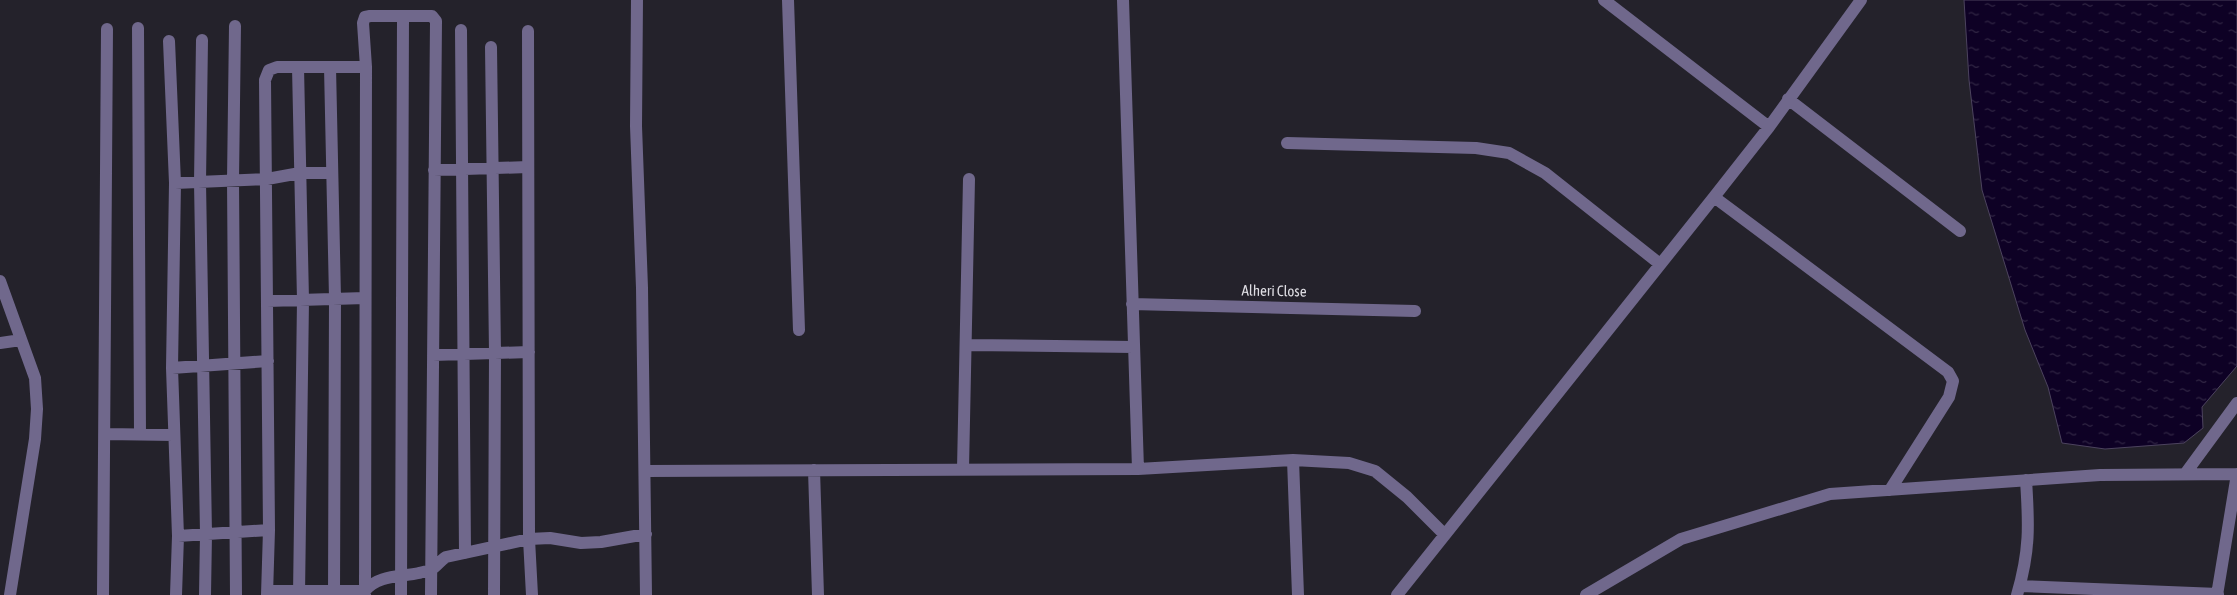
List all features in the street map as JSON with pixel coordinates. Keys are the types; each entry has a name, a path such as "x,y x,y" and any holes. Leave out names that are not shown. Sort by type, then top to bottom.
{"street":[{"path":"637,0 636,146 642,288 646,471 646,595"},
{"path":"788,0 799,330"},
{"path":"1123,0 1138,469"},
{"path":"1604,0 1769,127"},
{"path":"1397,595 1769,127 1861,0"},
{"path":"365,593 366,67 363,23 365,17 432,16 436,21 431,595"},
{"path":"402,595 403,17"},
{"path":"234,26 233,180 236,595"},
{"path":"138,28 140,434"},
{"path":"103,595 106,434 107,29"},
{"path":"461,30 465,553"},
{"path":"528,31 529,539 532,595"},
{"path":"202,40 200,182 204,366 205,595"},
{"path":"169,41 176,183 172,368 178,536 176,595"},
{"path":"491,47 495,353 494,595"},
{"path":"365,593 267,593 269,530 265,80 269,70 298,67 366,67"},
{"path":"298,67 303,300 299,593"},
{"path":"330,67 335,298 334,593"},
{"path":"1788,99 1960,231"},
{"path":"1287,143 1476,148 1509,153 1546,173 1660,264"},
{"path":"434,170 528,167"},
{"path":"176,183 267,179 300,174 332,173"},
{"path":"963,469 969,179"},
{"path":"1714,197 1948,372 1953,381 1949,397 1890,490"},
{"path":"0,281 35,378 37,409 10,595"},
{"path":"268,301 365,298"},
{"name":"Alheri Close","path":"1132,304 1415,311"},
{"path":"0,344 21,340"},
{"path":"966,345 1134,347"},
{"path":"433,355 529,352"},
{"path":"172,368 268,362"},
{"path":"2185,474 2237,403"},
{"path":"106,434 174,435"},
{"path":"646,471 1138,469 1294,460 1349,463 1375,471 1407,497 1445,535"},
{"path":"1294,460 1298,595"},
{"path":"814,470 818,595"},
{"path":"1586,595 1606,589 1681,539 1830,494 1890,490 2026,480 2100,475 2237,474 2217,594 2019,590 2025,567 2029,536 2026,480"},
{"path":"178,536 269,530"},
{"path":"365,593 371,583 379,579 402,577 431,570 446,557 529,539 550,538 581,543 600,542 646,534"}],"water":[{"path":"1964,0 2237,0 2237,366 2202,407 2203,428 2184,443 2105,449 2062,443 2048,387 2025,330 1982,190 1969,80"}]}
